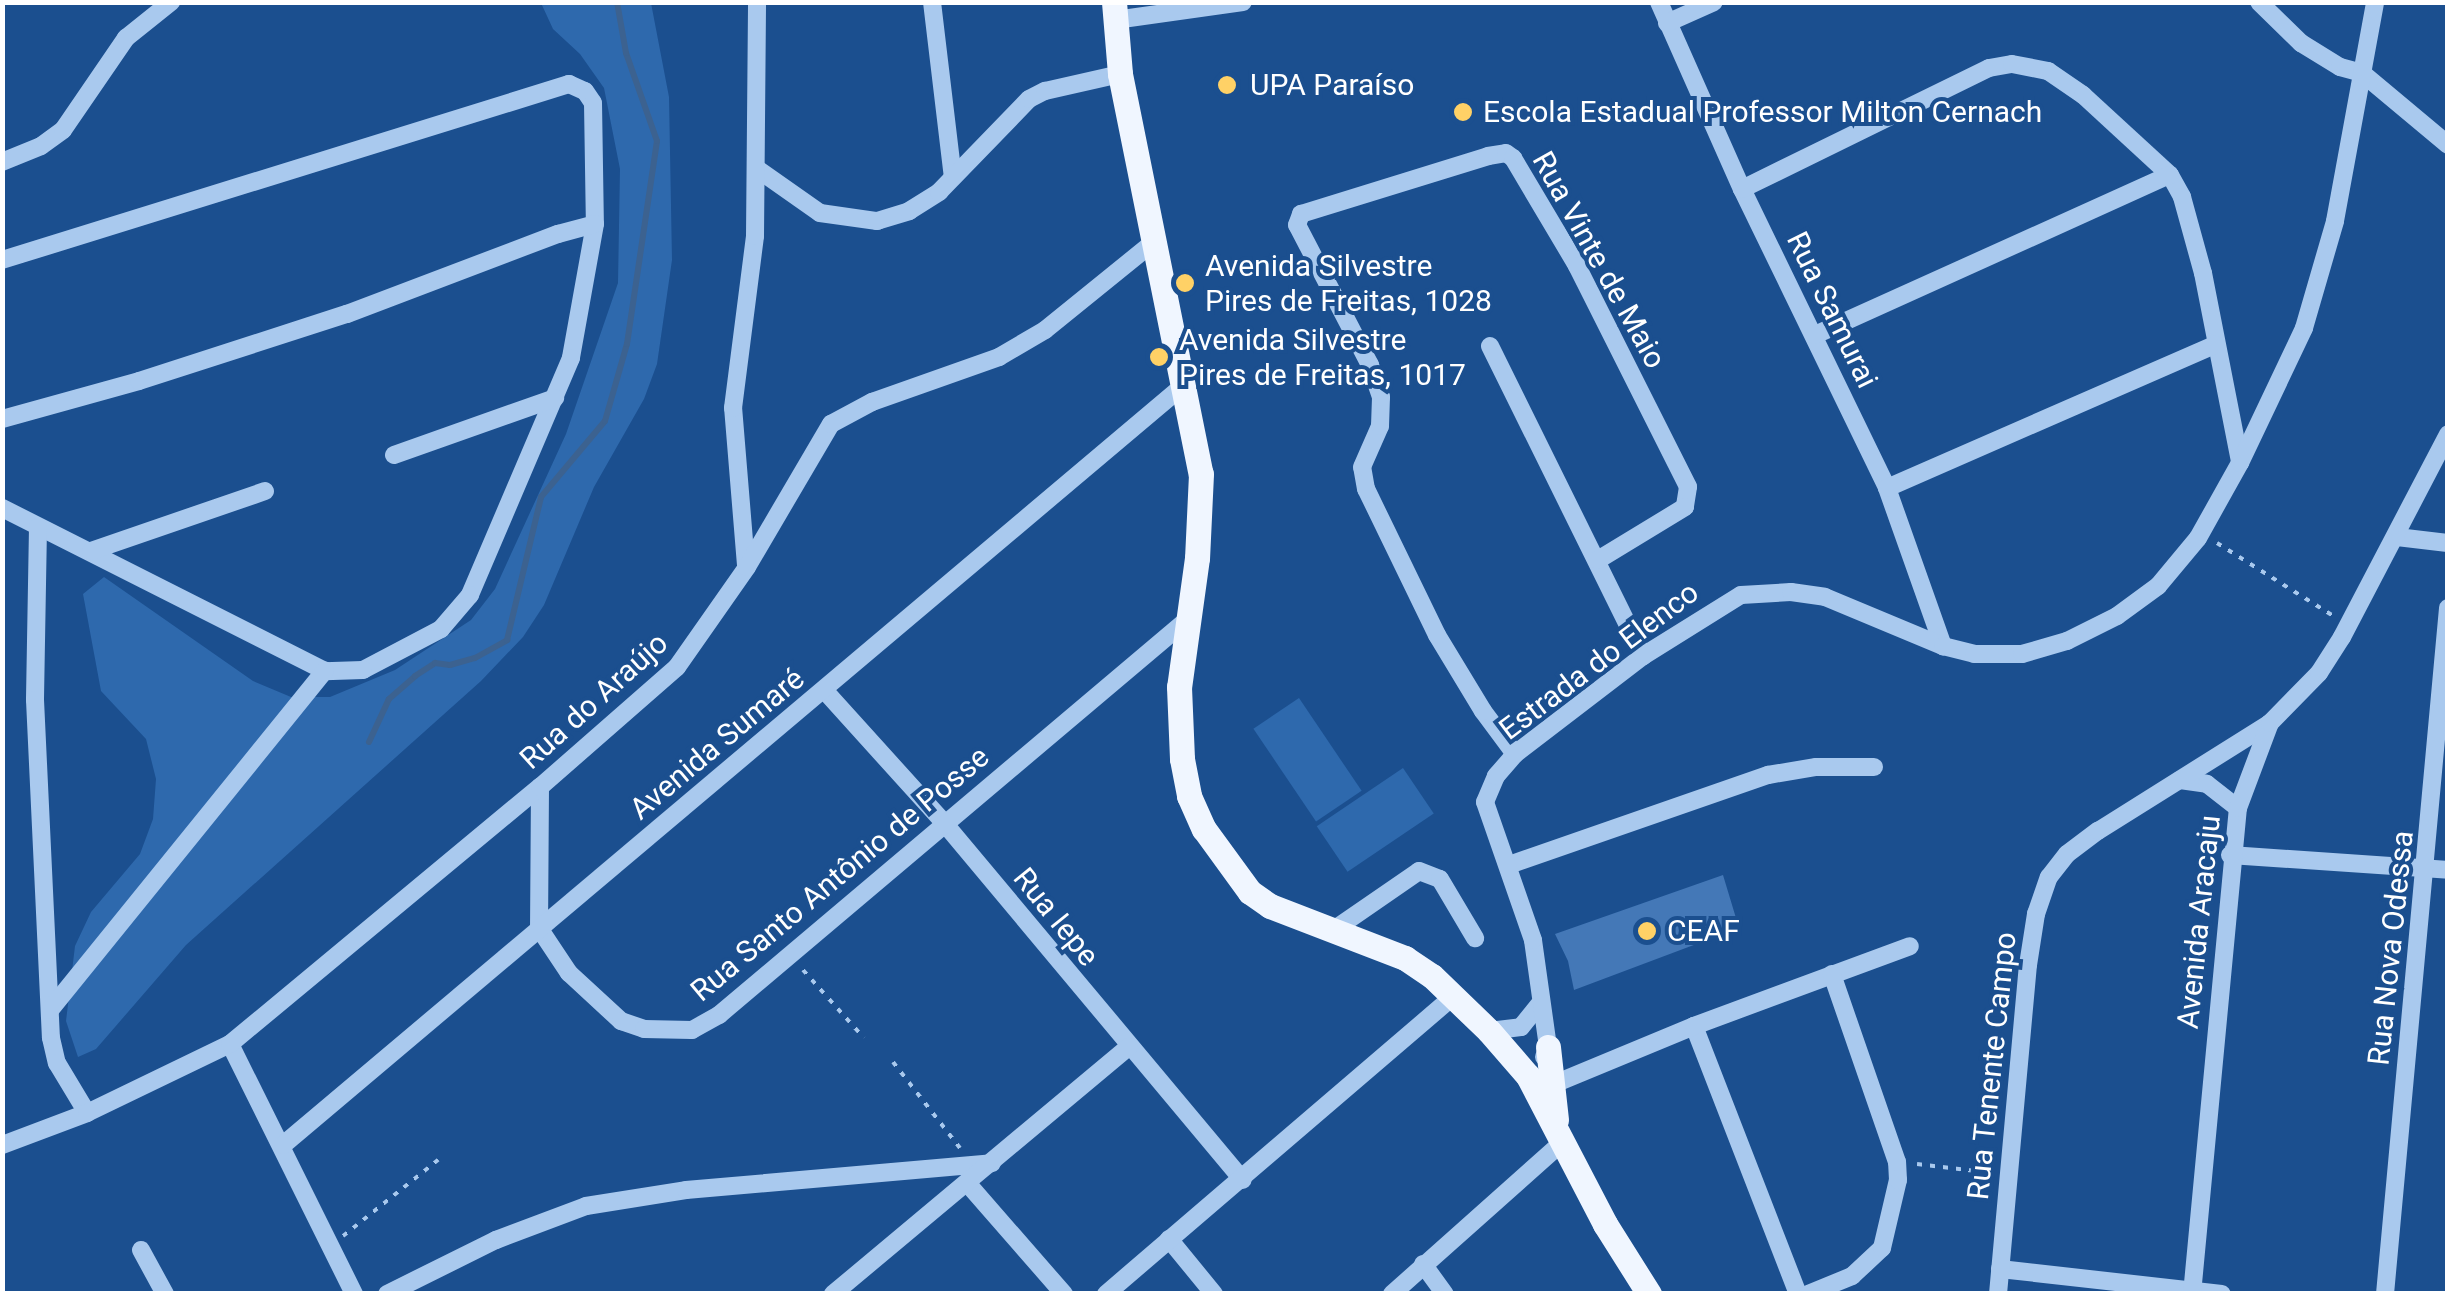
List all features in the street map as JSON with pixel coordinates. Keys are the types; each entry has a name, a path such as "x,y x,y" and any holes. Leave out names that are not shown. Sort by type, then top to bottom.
{"main road":[{"path":"1115,12 1120,74 1201,474 1179,687 1182,758 1189,796 1204,829 1250,892 1270,906 1404,958 1454,996 1538,1082 1605,1224 1650,1294"},
{"path":"1538,1082 1548,1047"}],"street":[{"path":"2,162 42,146 64,130 126,38 172,2"},
{"path":"747,567 734,408 751,289 758,2"},
{"path":"932,2 953,177"},
{"path":"1115,12 1243,2"},
{"name":"Rua Samurai","path":"1659,2 1742,189 1887,488 1943,646"},
{"path":"1668,23 1714,2"},
{"path":"2259,2 2318,56 2362,73 2448,146"},
{"name":"Estrada do Elenco","path":"1548,1047 1533,940 1485,802 1496,776 1516,754 1643,656 1725,602 1766,591 1826,597 1943,646 1974,654 2022,654 2067,641 2116,616 2158,586 2201,532 2240,463 2304,328 2336,220 2374,2"},
{"path":"1742,189 1938,89 1989,68 2012,64 2048,71 2083,95 2170,175 2193,228 2240,463"},
{"path":"756,168 820,213 877,221 909,211 953,177 1029,99 1044,90 1120,74"},
{"path":"2,260 569,84 585,91 592,103 595,224 582,314 554,398 470,595 458,615 442,630 363,670 324,670 2,508"},
{"name":"Rua Vinte de Maio","path":"1516,754 1483,712 1437,634 1366,488 1362,467 1382,414 1378,385 1297,225 1301,214 1488,156 1506,153 1514,158 1577,266 1688,487 1685,508 1598,560"},
{"path":"1814,335 2170,175"},
{"path":"2,419 139,381 347,314 558,234 595,224"},
{"name":"Rua do Araújo","path":"2,1145 87,1113 230,1044 540,787 677,667 747,567 831,424 872,402 999,357 1045,330 1156,240"},
{"path":"1887,488 2214,345"},
{"path":"1490,346 1643,656"},
{"name":"Avenida Sumaré","path":"283,1146 1185,384"},
{"path":"394,455 554,398"},
{"name":"Avenida Aracaju","path":"2192,1293 2230,856 2238,808 2270,723 2319,674 2349,626 2448,434"},
{"path":"91,552 264,490"},
{"path":"38,527 35,700 50,1010 57,1062 87,1113"},
{"path":"2397,537 2448,542"},
{"name":"Rua Nova Odessa","path":"2384,1294 2448,608"},
{"name":"Rua Santo Antônio de Posse","path":"539,928 569,973 621,1021 644,1029 692,1030 719,1015 1188,619"},
{"path":"50,1010 324,670"},
{"name":"Rua Iepe","path":"824,691 945,824 1243,1180"},
{"name":"Rua Tenente Campo","path":"1998,1294 2028,965 2036,914 2049,878 2067,854 2270,723"},
{"path":"1509,865 1768,776 1816,768 1874,768"},
{"path":"2180,780 2208,784 2238,808"},
{"path":"539,928 540,787"},
{"path":"2230,856 2448,870"},
{"path":"1334,929 1419,871 1440,879 1475,938"},
{"path":"1538,1082 1910,946"},
{"path":"1808,1294 1852,1276 1882,1248 1896,1197 1897,1162 1832,974"},
{"path":"1106,1294 1454,996"},
{"path":"1489,1031 1521,1027 1539,1004"},
{"path":"1694,1026 1798,1294"},
{"path":"230,1044 354,1294"},
{"path":"833,1294 1128,1047"},
{"path":"1392,1294 1560,1133"},
{"path":"387,1294 496,1240 586,1206 686,1190 992,1163"},
{"path":"968,1184 1064,1294"},
{"path":"1169,1240 1214,1294"},
{"path":"141,1250 164,1294"},
{"path":"1422,1264 1444,1294"},
{"path":"2000,1270 2222,1294"}],"path":[{"path":"2201,532 2349,626"},
{"path":"789,955 864,1038"},
{"path":"892,1062 972,1164"},
{"path":"332,1245 438,1160"},
{"path":"1897,1162 2008,1174"}],"shaded area":[{"path":"541,3 651,3 669,97 672,260 657,364 644,399 594,487 544,605 523,637 481,681 186,945 96,1049 78,1057 66,1021 75,946 91,912 140,854 153,819 156,779 146,739 101,691 83,594 104,577 253,681 291,697 330,697 395,670 471,620 495,589 566,434 618,283 620,169 604,88 580,54 553,29"},
{"path":"1299,698 1362,791 1316,822 1253,729"},
{"path":"1403,768 1434,814 1348,872 1317,826"}],"building":[{"name":"CEAF","path":"1723,875 1739,928 1574,990 1568,961 1555,934"}],"waterway":[{"path":"369,742 389,699 415,676 435,663 450,665 475,658 507,640 541,497 605,421 627,344 657,141 626,53 617,2"}],"place":[{"name":"UPA Paraíso","path":"1227,85"},
{"name":"Escola Estadual Professor Milton Cernach","path":"1463,112"},
{"name":"Avenida Silvestre Pires de Freitas, 1028","path":"1185,283"},
{"name":"Avenida Silvestre Pires de Freitas, 1017","path":"1159,357"},
{"name":"CEAF","path":"1647,931"}]}
